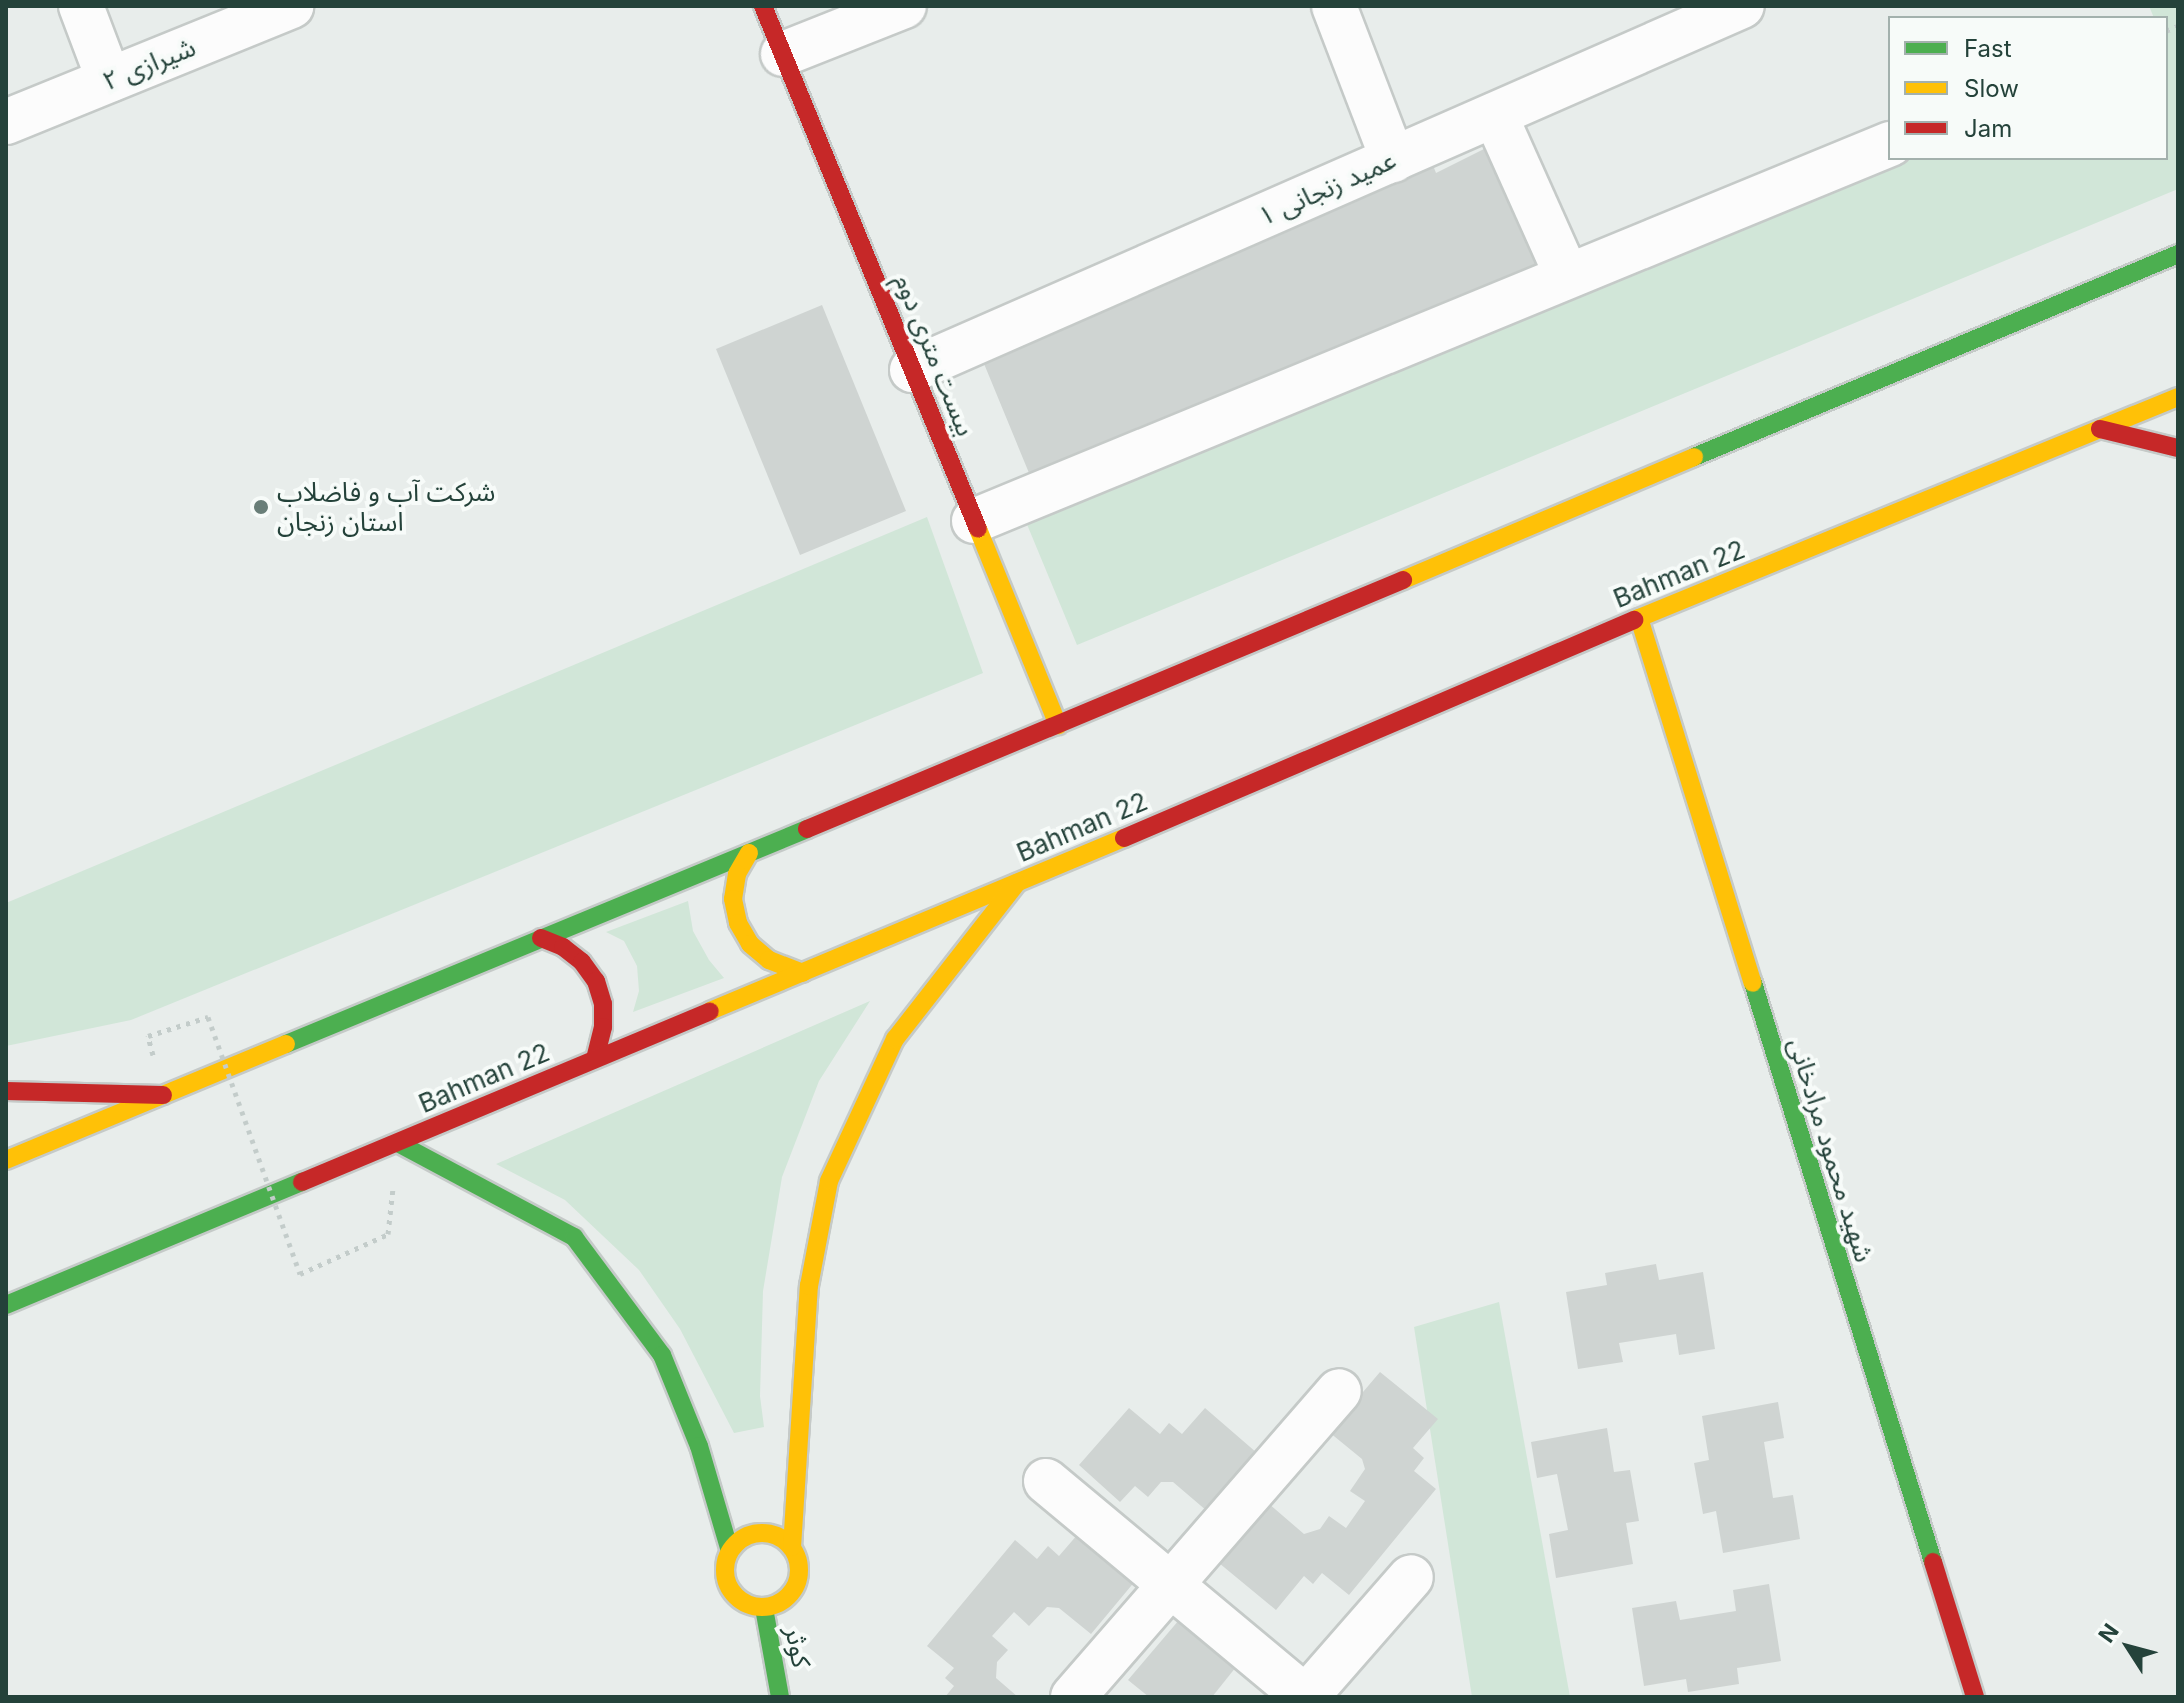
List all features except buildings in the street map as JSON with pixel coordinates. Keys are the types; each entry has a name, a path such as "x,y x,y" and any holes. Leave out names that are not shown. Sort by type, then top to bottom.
{"main road":[{"name":"بیست متری دوم","path":"763,6 1058,725"},
{"path":"6,1160 1058,725 2178,254"},
{"name":"Bahman 22","path":"6,1305 1017,883 1639,618 2178,397"},
{"path":"2100,429 2178,448"},
{"name":"شهید محمود مرادخانی","path":"1639,618 1975,1697"},
{"path":"749,853 737,874 733,899 738,923 750,944 769,960 803,973"},
{"path":"792,1547 809,1286 829,1181 895,1039 1017,883"},
{"path":"541,938 563,947 582,962 596,981 603,1004 603,1027 595,1058"},
{"path":"6,1091 163,1095"},
{"path":"398,1143 574,1237 662,1355 699,1446 730,1551"},
{"path":"760,1532 783,1539 792,1547 799,1562 798,1578 792,1593 779,1603 764,1608 748,1605 734,1596 727,1582 725,1566 737,1541 760,1532"},
{"name":"کوثر","path":"764,1608 780,1697"}],"street":[{"path":"81,6 109,80"},
{"name":"شیرازی ۲","path":"6,122 291,6"},
{"path":"783,54 904,6"},
{"path":"1334,6 1393,160"},
{"name":"عمید زنجانی ۱","path":"912,370 1742,6"},
{"path":"1495,115 1567,276"},
{"path":"974,521 1888,145"},
{"path":"1073,1697 1339,1391"},
{"path":"1046,1481 1306,1697 1411,1577"}],"path":[{"path":"148,1036 208,1017 300,1274 388,1234"}],"green space":[{"path":"2149,6 2178,6 2178,189 1077,645 1026,522 1896,160 2168,160 2168,16 2153,16"},
{"path":"927,517 983,673 131,1020 6,1046 6,903"},
{"path":"688,901 693,931 709,960 724,978 633,1012 639,991 637,966 624,941 606,932"},
{"path":"870,1001 819,1081 782,1177 763,1291 760,1396 764,1427 734,1433 680,1329 639,1270 565,1200 496,1164"},
{"path":"1499,1302 1570,1697 1472,1697 1414,1327"}],"traffic: fast":[{"path":"1694,457 2178,254"},
{"path":"286,1044 807,829"},
{"path":"1753,983 1933,1562"},
{"path":"398,1143 574,1237 662,1355 699,1446 730,1551"},
{"path":"6,1305 302,1182"},
{"path":"764,1608 780,1697"}],"traffic: slow":[{"path":"1634,620 2178,397"},
{"path":"1403,580 1694,457"},
{"path":"978,529 1058,725"},
{"path":"1639,618 1753,983"},
{"path":"710,1011 1124,838"},
{"path":"749,853 737,874 733,899 738,923 750,944 769,960 803,973"},
{"path":"792,1547 809,1286 829,1181 895,1039 1017,883"},
{"path":"6,1160 286,1044"},
{"path":"762,1533 783,1539 793,1549 799,1570 793,1591 783,1601 762,1607 741,1601 731,1591 725,1570 731,1549 741,1539 762,1533"}],"traffic: jam":[{"path":"763,6 978,529"},
{"path":"2100,429 2178,448"},
{"path":"807,829 1403,580"},
{"path":"1124,838 1634,620"},
{"path":"541,938 563,947 582,962 596,981 603,1004 603,1027 595,1058"},
{"path":"302,1182 710,1011"},
{"path":"6,1091 163,1095"},
{"path":"1933,1562 1975,1697"}],"place":[{"name":"شرکت آب و فاضلاب استان زنجان","path":"261,507"}]}
